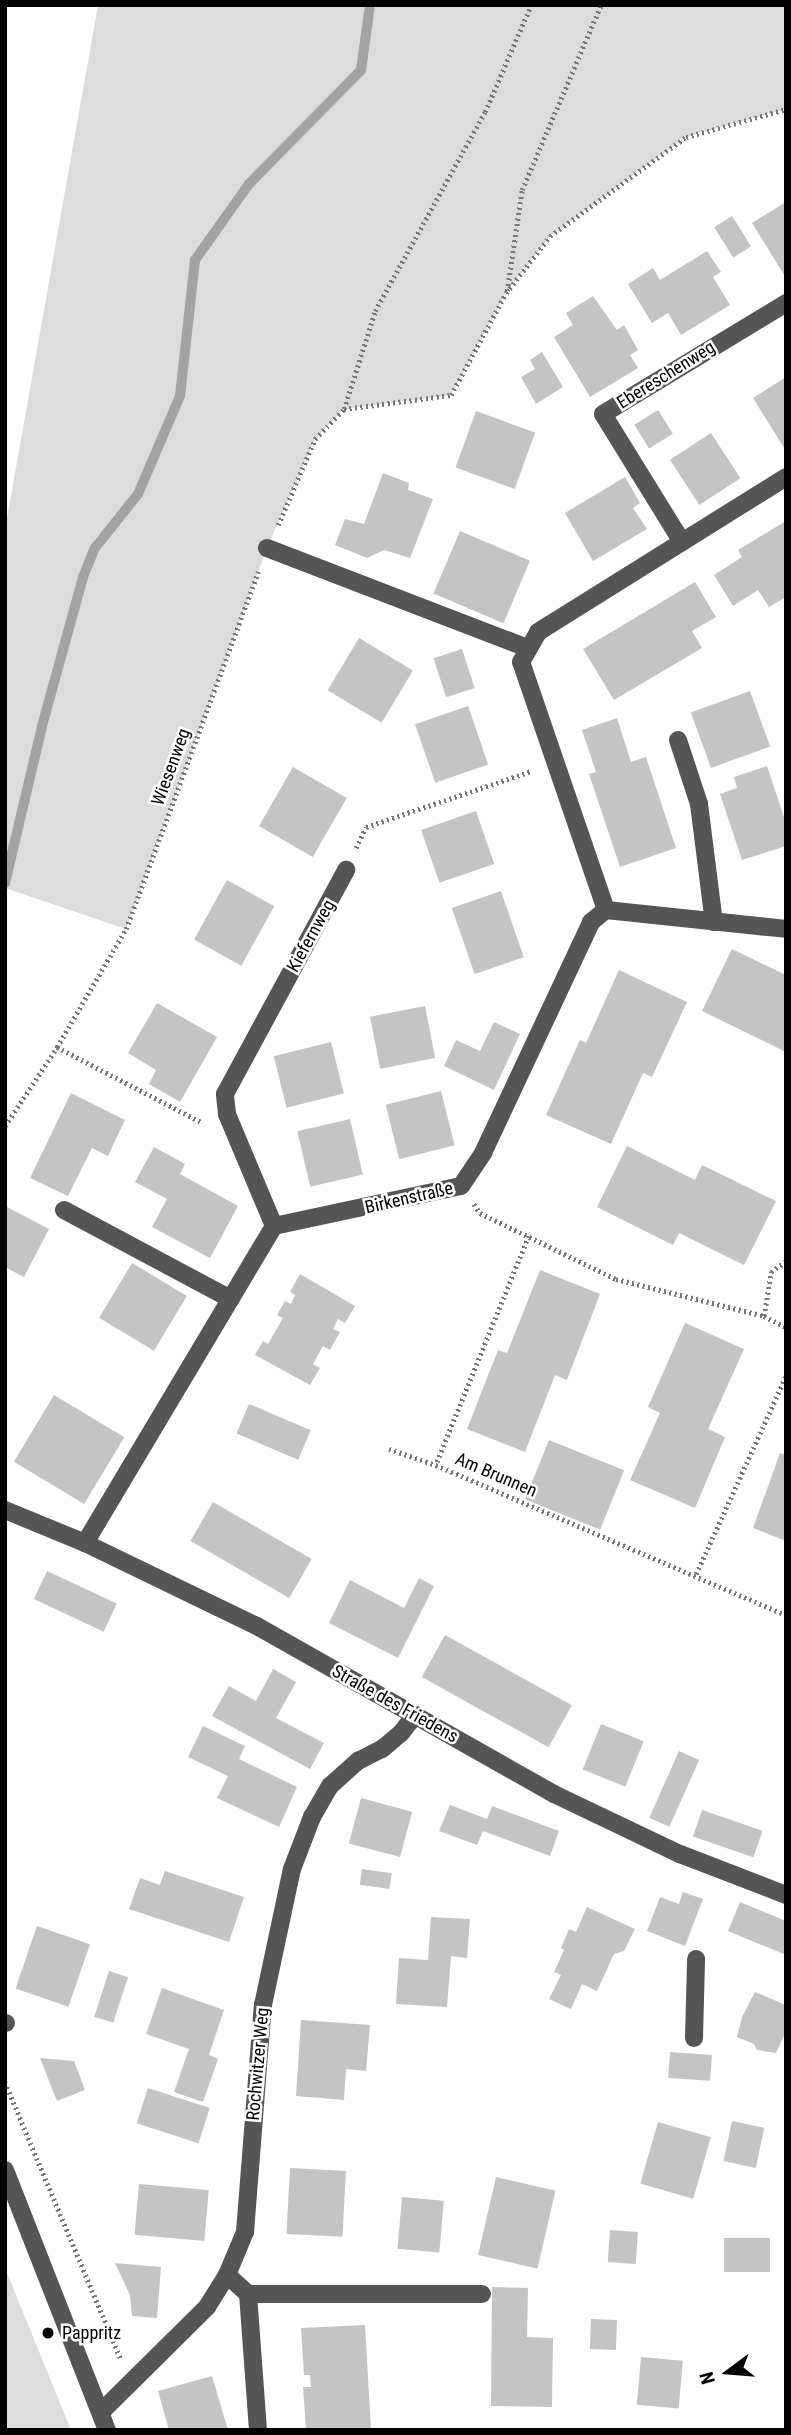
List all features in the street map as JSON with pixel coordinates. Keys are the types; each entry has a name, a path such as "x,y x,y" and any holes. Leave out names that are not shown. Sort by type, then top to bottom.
{"street":[{"name":"Ebereschenweg","path":"682,542 603,414 786,303"},
{"path":"786,477 538,632 521,662 606,910 786,929"},
{"path":"267,548 528,648"},
{"path":"678,740 699,803 714,922"},
{"name":"Kiefernweg","path":"227,1114 225,1094 346,870"},
{"name":"Birkenstraße","path":"274,1226 461,1186 483,1153 591,922 606,910"},
{"path":"85,1543 274,1226 227,1114"},
{"path":"64,1210 230,1299"},
{"name":"Straße des Friedens","path":"5,1510 85,1543 257,1626 554,1794 680,1854 786,1895"},
{"name":"Rochwitzer Weg","path":"101,2412 207,2307 227,2275 245,2231 263,2005 292,1869 312,1817 330,1786 358,1761 382,1749 401,1733 415,1715"},
{"path":"694,2038 696,1959"},
{"path":"5,2170 107,2430"},
{"path":"227,2275 248,2294 482,2294"},
{"path":"248,2294 258,2430"}],"path":[{"path":"531,5 485,112 375,311 344,409 451,395 506,293 550,236 687,137 786,108"},
{"path":"506,293 522,190 601,5"},
{"name":"Wiesenweg","path":"5,1126 57,1047 125,929 267,548 315,439 344,409"},
{"path":"346,870 366,827 555,762"},
{"path":"57,1047 206,1124 227,1114"},
{"path":"461,1186 480,1213 616,1279 764,1316 786,1327"},
{"name":"Am Brunnen","path":"528,1236 436,1465 696,1574 786,1615"},
{"path":"764,1316 771,1272 786,1261"},
{"path":"696,1574 786,1376"},
{"path":"389,1449 436,1465"},
{"path":"5,2081 130,2383"}],"shaded area":[{"path":"98,5 786,5 786,109 686,137 550,236 506,293 451,395 344,409 315,439 267,548 126,929 5,888 5,530"},
{"path":"5,2268 71,2430 5,2430"}],"building":[{"path":"786,202 786,278 752,223"},
{"path":"732,216 751,247 733,258 714,227"},
{"path":"707,251 721,272 713,277 730,305 681,335 668,313 652,323 628,284 653,268 660,280"},
{"path":"593,296 617,330 624,325 638,350 630,355 638,368 590,397 554,337 573,325 566,313"},
{"path":"542,352 563,387 536,404 521,377 535,369 530,360"},
{"path":"786,377 786,451 753,398"},
{"path":"658,410 673,434 649,449 634,425"},
{"path":"476,411 535,433 515,489 455,467"},
{"path":"711,433 740,478 699,505 670,460"},
{"path":"383,473 409,483 408,490 433,499 410,558 384,550 367,558 335,545 345,519 364,524"},
{"path":"625,477 640,503 633,508 647,529 593,561 565,513"},
{"path":"786,521 786,597 769,607 758,590 733,606 714,575 742,557 738,550"},
{"path":"460,531 530,561 503,623 433,594"},
{"path":"695,582 716,617 692,631 702,648 614,700 583,649"},
{"path":"359,638 413,670 382,723 328,690"},
{"path":"462,649 475,688 446,697 433,658"},
{"path":"750,691 770,746 711,768 691,713"},
{"path":"468,706 488,765 435,783 415,724"},
{"path":"617,718 631,762 646,757 676,848 620,867 589,774 596,772 582,730"},
{"path":"767,766 786,823 786,846 742,860 720,794 737,788 734,777"},
{"path":"293,767 347,798 313,857 259,826"},
{"path":"476,811 494,864 439,883 421,830"},
{"path":"227,880 274,906 241,966 194,939"},
{"path":"501,891 524,957 475,974 452,908"},
{"path":"732,949 786,975 786,1052 702,1011"},
{"path":"619,970 687,1002 652,1077 643,1073 611,1144 546,1115 580,1040 586,1043"},
{"path":"157,1003 217,1037 180,1102 149,1084 156,1070 128,1053"},
{"path":"425,1006 435,1058 380,1069 370,1017"},
{"path":"494,1022 520,1034 494,1090 444,1066 456,1040 480,1051"},
{"path":"331,1042 344,1093 287,1108 274,1056"},
{"path":"441,1091 455,1145 399,1159 386,1105"},
{"path":"71,1093 125,1120 108,1156 92,1148 68,1196 30,1178"},
{"path":"350,1119 363,1175 310,1187 297,1131"},
{"path":"627,1146 695,1180 702,1165 776,1201 744,1265 679,1233 673,1245 597,1207"},
{"path":"154,1147 185,1164 180,1174 238,1206 210,1258 152,1227 167,1199 135,1182"},
{"path":"5,1206 49,1229 24,1277 5,1267"},
{"path":"132,1263 187,1296 154,1351 99,1318"},
{"path":"540,1270 600,1294 567,1380 555,1375 525,1452 467,1429 498,1350 507,1353"},
{"path":"300,1274 355,1306 345,1323 338,1319 333,1329 340,1332 330,1350 323,1346 313,1364 320,1368 310,1385 255,1355 263,1341 268,1344 283,1318 277,1315 285,1301 291,1304 295,1295 290,1292"},
{"path":"685,1323 744,1349 708,1429 725,1437 695,1508 630,1480 660,1413 648,1407"},
{"path":"54,1395 124,1437 84,1504 14,1462"},
{"path":"249,1404 311,1430 298,1460 236,1433"},
{"path":"549,1440 624,1470 600,1530 525,1499"},
{"path":"780,1453 786,1455 786,1541 753,1528"},
{"path":"213,1502 312,1559 289,1598 190,1541"},
{"path":"47,1571 117,1604 104,1632 34,1599"},
{"path":"419,1578 434,1586 398,1658 329,1623 350,1580 404,1608"},
{"path":"445,1635 572,1705 549,1747 422,1677"},
{"path":"273,1669 296,1682 276,1718 324,1743 310,1769 212,1716 229,1686 256,1701"},
{"path":"601,1724 644,1741 625,1787 583,1769"},
{"path":"203,1726 245,1746 239,1759 297,1787 279,1827 217,1798 228,1776 188,1757"},
{"path":"679,1751 699,1760 669,1827 649,1818"},
{"path":"361,1798 412,1812 400,1857 349,1843"},
{"path":"450,1805 487,1819 492,1806 559,1831 550,1856 483,1831 477,1845 439,1831"},
{"path":"702,1810 763,1831 753,1857 693,1836"},
{"path":"362,1869 392,1873 389,1889 360,1885"},
{"path":"165,1871 244,1897 229,1942 129,1909 140,1878 160,1885"},
{"path":"683,1892 703,1899 685,1946 647,1931 660,1897 679,1904"},
{"path":"740,1902 786,1921 786,1955 728,1931"},
{"path":"587,1907 635,1929 624,1951 614,1954 597,1991 582,1984 571,2009 549,1999 561,1975 554,1972 564,1950 561,1948 569,1929 576,1932"},
{"path":"431,1917 470,1919 467,1958 451,1956 447,2007 396,2004 399,1958 428,1960"},
{"path":"37,1926 90,1944 68,2007 16,1988"},
{"path":"109,1971 128,1977 113,2023 94,2017"},
{"path":"162,1988 224,2010 209,2055 218,2059 203,2102 174,2092 189,2049 146,2034"},
{"path":"755,1992 786,2005 786,2031 776,2053 757,2050 754,2044 737,2037 742,2017"},
{"path":"301,2020 370,2025 366,2071 346,2069 344,2100 296,2096"},
{"path":"670,2052 712,2055 710,2081 668,2078"},
{"path":"40,2058 74,2061 85,2090 57,2101"},
{"path":"148,2088 210,2108 198,2143 137,2123"},
{"path":"732,2121 764,2128 756,2168 723,2161"},
{"path":"658,2122 711,2137 693,2199 640,2184"},
{"path":"290,2168 346,2171 342,2237 287,2234"},
{"path":"496,2177 555,2191 537,2269 478,2255"},
{"path":"139,2184 209,2190 204,2241 135,2235"},
{"path":"402,2197 444,2201 439,2252 397,2249"},
{"path":"610,2230 638,2232 636,2264 608,2262"},
{"path":"724,2238 770,2238 770,2272 724,2272"},
{"path":"115,2263 161,2267 157,2318 132,2316 130,2295"},
{"path":"492,2287 528,2288 527,2337 553,2338 552,2407 491,2406"},
{"path":"591,2319 617,2320 616,2350 590,2349"},
{"path":"365,2325 371,2430 306,2430 303,2387 311,2387 310,2375 304,2375 301,2328"},
{"path":"641,2357 683,2361 679,2408 637,2405"},
{"path":"212,2376 228,2430 169,2430 158,2391"}],"waterway":[{"path":"5,883 42,726 83,577 95,548 138,494 180,396 195,260 249,184 361,70 370,5"}],"place":[{"name":"Pappritz","path":"48,2333"}]}
